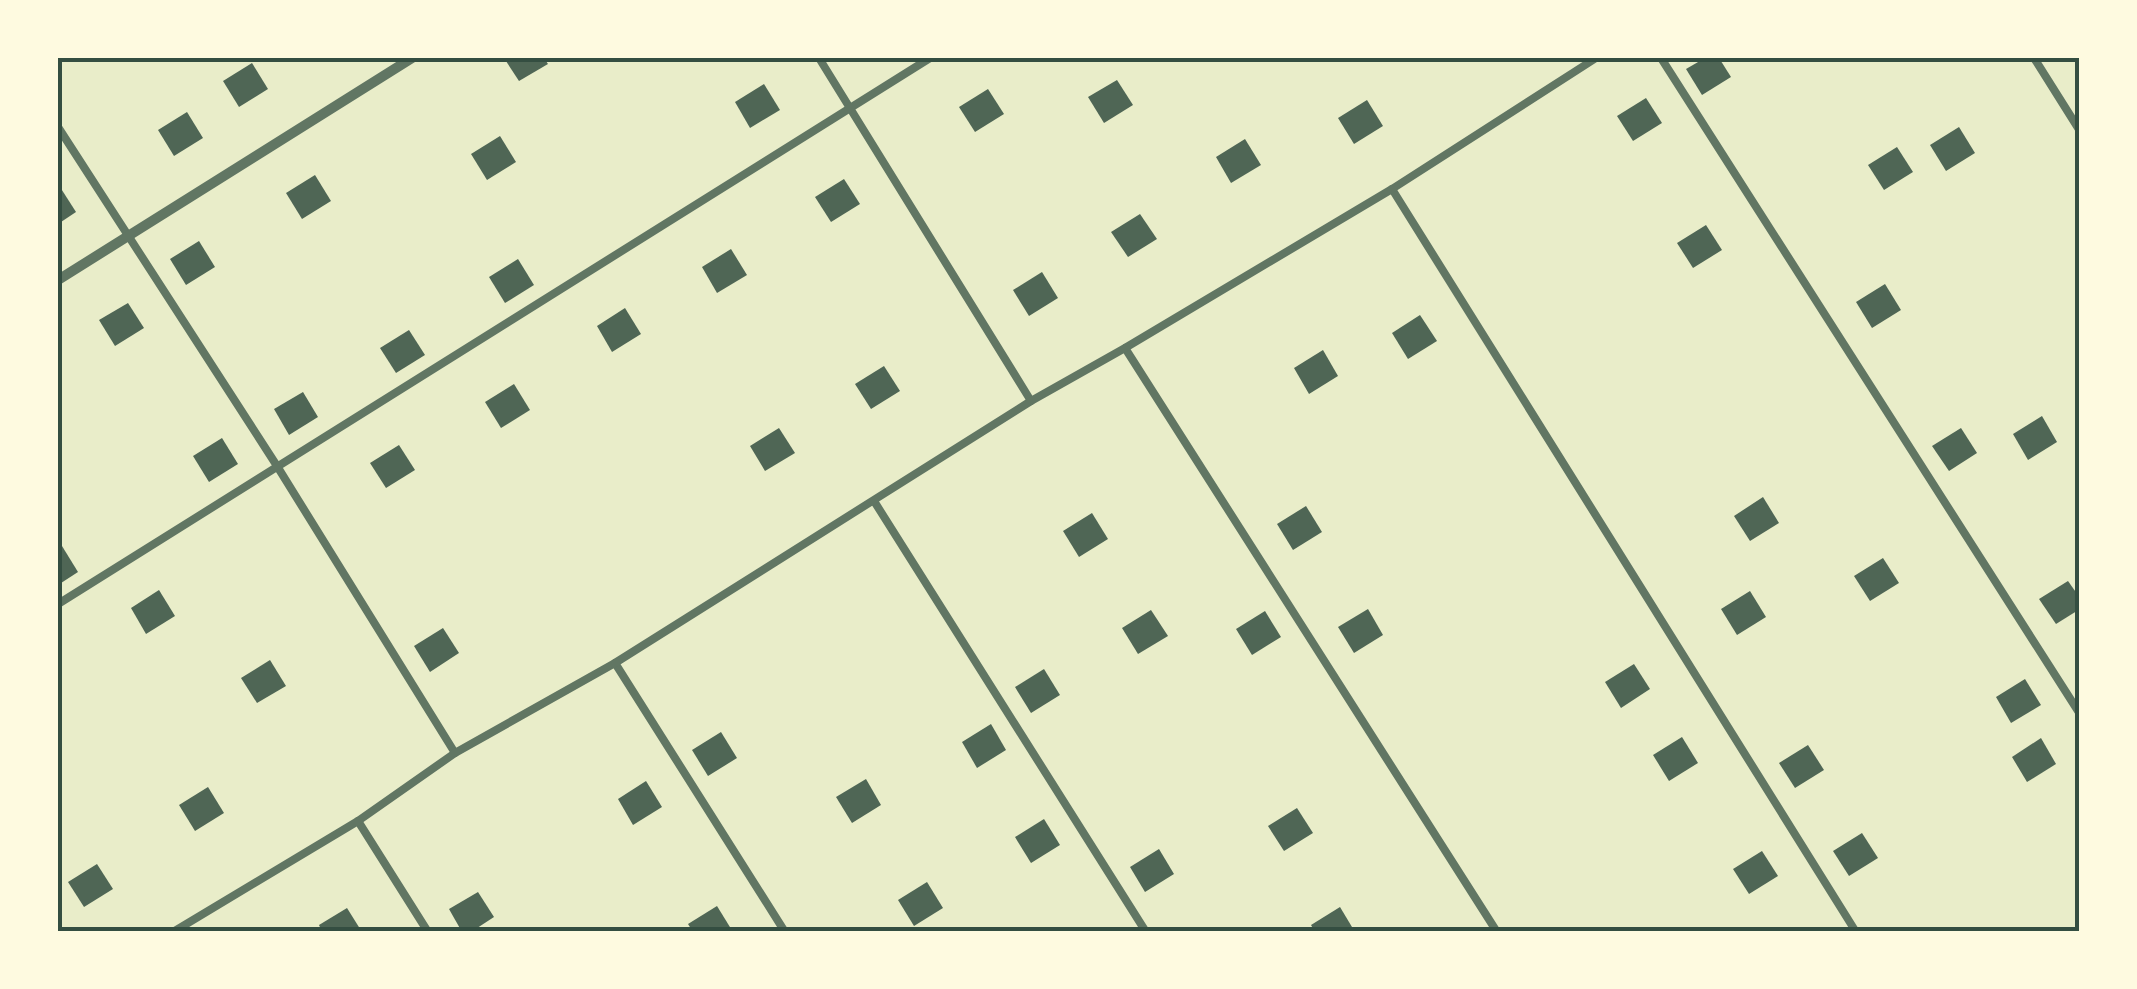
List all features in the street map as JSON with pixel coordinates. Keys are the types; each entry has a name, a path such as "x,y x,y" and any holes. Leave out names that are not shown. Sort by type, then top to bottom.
{"street":[{"path":"58,280 412,58"}],"lane":[{"path":"819,58 1030,402"},
{"path":"58,604 930,58"},
{"path":"173,932 358,821 455,753 615,663 1030,402 1392,189 1596,58"},
{"path":"1661,58 2080,714"},
{"path":"2034,58 2080,131"},
{"path":"58,127 278,466 455,753"},
{"path":"1392,189 1856,932"},
{"path":"1125,348 1497,932"},
{"path":"874,501 1146,932"},
{"path":"615,663 785,932"},
{"path":"358,821 428,932"}],"building":[{"path":"504,58 544,58 548,64 519,81"},
{"path":"1705,58 1719,58 1731,77 1702,95 1686,69"},
{"path":"252,63 268,89 239,107 223,81"},
{"path":"1117,80 1133,105 1104,123 1088,97"},
{"path":"764,84 780,110 750,128 735,102"},
{"path":"988,89 1004,114 975,132 959,107"},
{"path":"1646,98 1662,123 1633,141 1617,116"},
{"path":"1367,100 1383,126 1354,144 1338,118"},
{"path":"187,112 203,138 174,156 158,130"},
{"path":"1959,127 1975,153 1946,171 1930,145"},
{"path":"500,136 516,162 487,180 471,154"},
{"path":"1245,139 1261,165 1231,183 1216,157"},
{"path":"1897,147 1913,172 1884,190 1868,165"},
{"path":"315,175 331,201 302,219 286,193"},
{"path":"844,179 860,204 831,222 815,197"},
{"path":"58,188 76,212 58,224"},
{"path":"1140,214 1157,239 1128,257 1111,232"},
{"path":"1706,225 1722,250 1693,268 1677,243"},
{"path":"199,241 215,267 186,285 170,259"},
{"path":"731,249 747,275 717,293 702,267"},
{"path":"518,259 534,285 505,303 489,277"},
{"path":"1042,272 1058,298 1029,316 1013,290"},
{"path":"1885,284 1901,310 1872,328 1856,302"},
{"path":"128,303 144,328 115,346 99,320"},
{"path":"625,308 641,334 612,352 597,326"},
{"path":"1420,315 1437,341 1408,359 1392,333"},
{"path":"409,330 425,355 396,373 380,348"},
{"path":"1323,350 1338,376 1309,394 1294,368"},
{"path":"884,366 900,391 871,409 855,384"},
{"path":"514,384 530,410 501,428 485,402"},
{"path":"303,392 318,417 289,435 274,409"},
{"path":"2042,416 2057,442 2028,460 2013,434"},
{"path":"779,428 795,453 765,471 750,446"},
{"path":"1961,428 1977,453 1949,471 1932,446"},
{"path":"222,438 238,464 209,482 193,456"},
{"path":"399,445 415,470 386,488 370,463"},
{"path":"1763,497 1779,523 1750,541 1734,516"},
{"path":"1306,506 1322,532 1293,550 1277,524"},
{"path":"1092,513 1108,539 1079,557 1063,531"},
{"path":"62,546 78,572 58,585 58,549"},
{"path":"1883,558 1899,583 1870,601 1854,576"},
{"path":"2068,581 2080,598 2080,609 2056,624 2039,599"},
{"path":"159,590 175,616 146,634 131,608"},
{"path":"1750,591 1766,617 1737,635 1721,609"},
{"path":"1368,609 1383,635 1354,653 1338,627"},
{"path":"1151,610 1168,636 1138,654 1122,628"},
{"path":"1265,611 1281,637 1252,655 1236,629"},
{"path":"443,628 459,653 430,672 414,646"},
{"path":"270,660 286,686 257,703 241,678"},
{"path":"1634,664 1650,689 1621,708 1605,682"},
{"path":"1044,669 1060,695 1031,713 1015,687"},
{"path":"2025,679 2041,705 2011,723 1996,697"},
{"path":"991,724 1006,750 977,768 962,742"},
{"path":"721,732 737,758 708,776 692,750"},
{"path":"1682,737 1698,763 1669,781 1653,755"},
{"path":"2041,738 2056,764 2027,782 2012,757"},
{"path":"1808,745 1824,770 1795,788 1779,763"},
{"path":"866,779 881,805 852,823 836,797"},
{"path":"646,781 662,807 633,825 618,799"},
{"path":"208,787 224,813 195,831 179,805"},
{"path":"1297,808 1313,833 1284,851 1268,826"},
{"path":"1044,819 1060,845 1031,863 1015,837"},
{"path":"1862,833 1878,858 1849,876 1833,851"},
{"path":"1159,849 1174,874 1145,892 1130,867"},
{"path":"1762,851 1778,876 1749,894 1733,869"},
{"path":"97,864 113,889 84,907 68,882"},
{"path":"927,882 943,908 914,926 898,900"},
{"path":"478,892 494,917 471,932 462,932 449,909"},
{"path":"717,906 733,932 693,932 688,924"},
{"path":"1340,907 1355,932 1315,932 1311,925"},
{"path":"347,908 362,932 322,932 319,925"}]}
